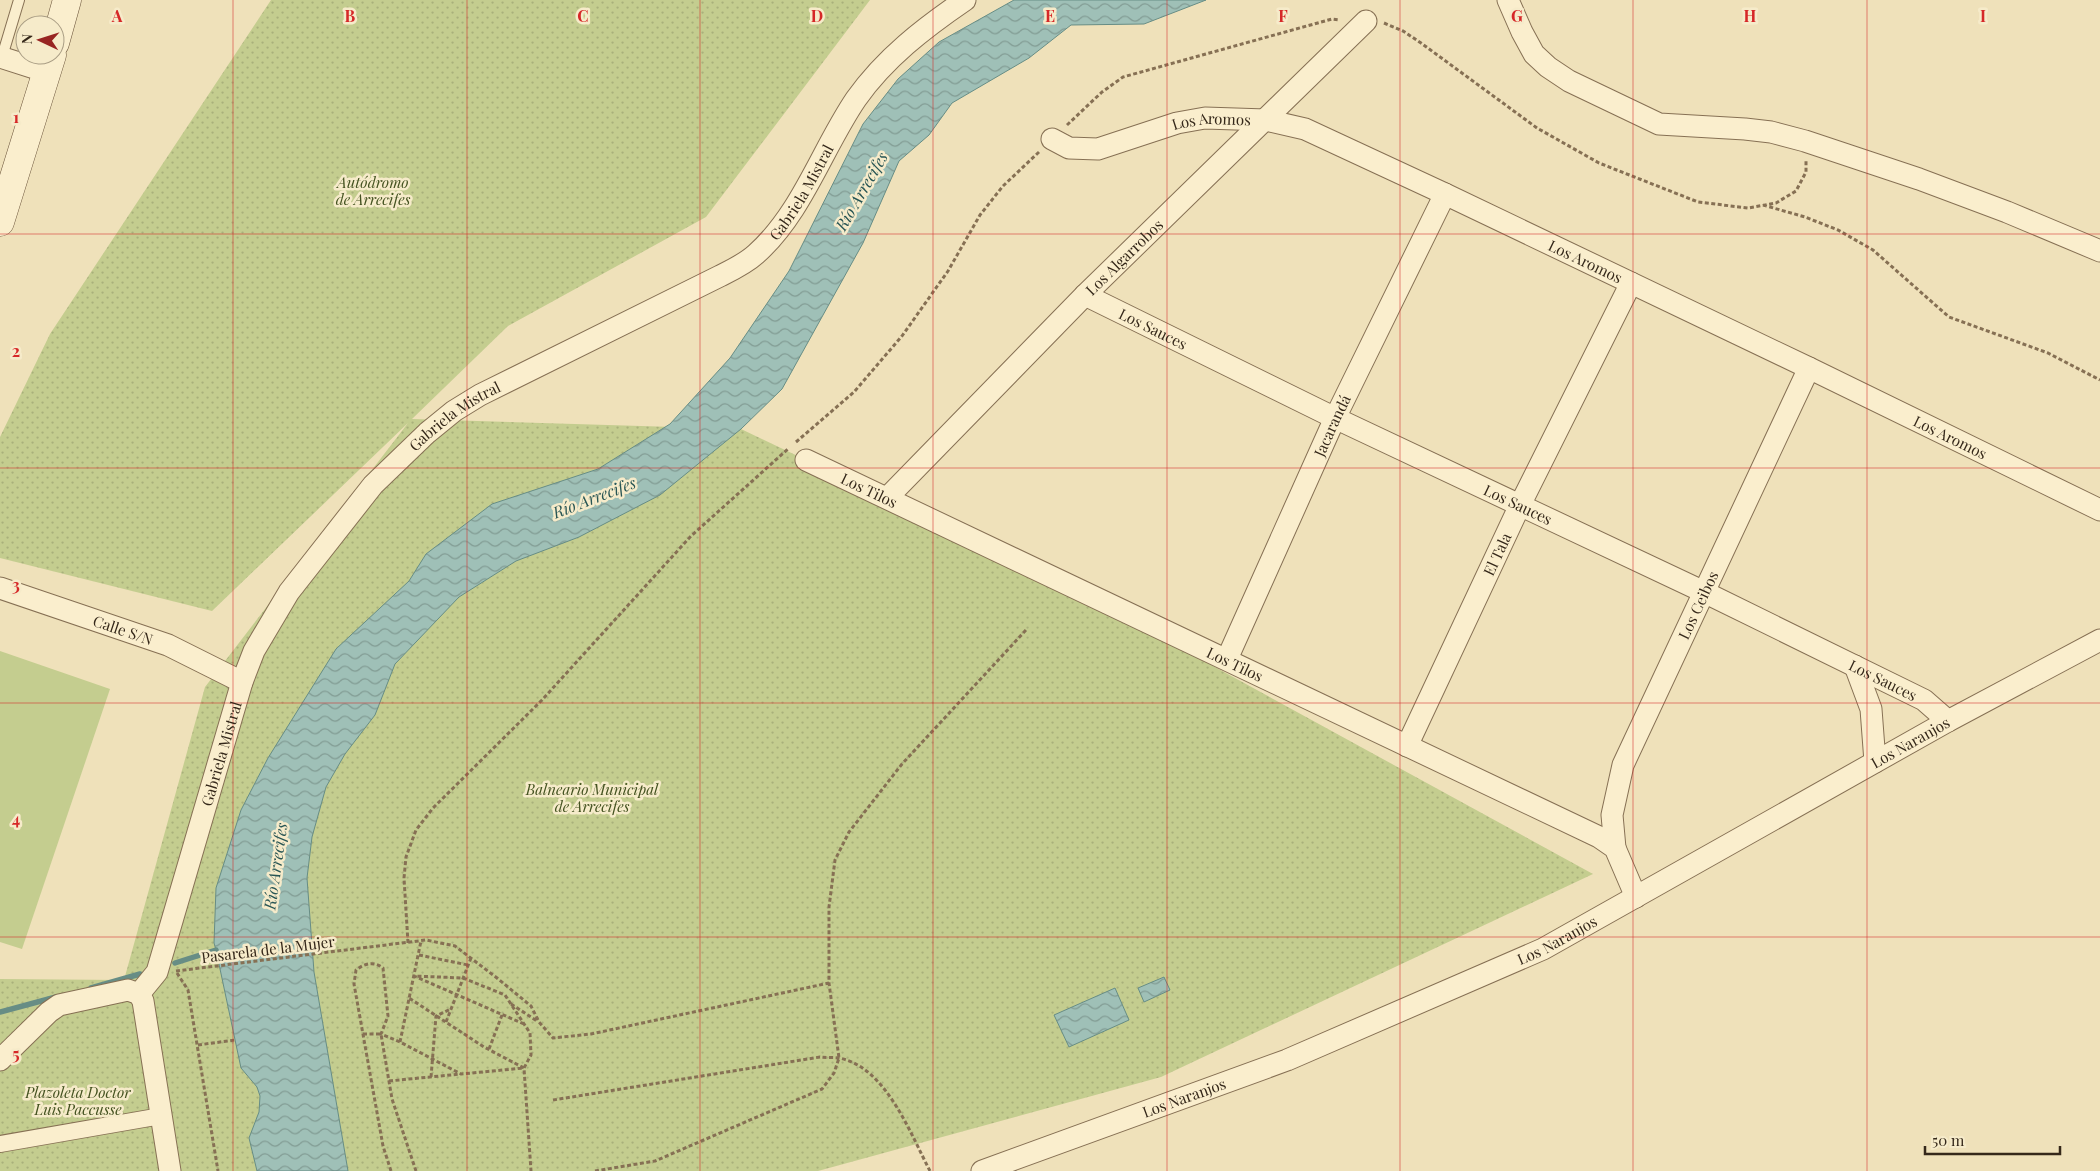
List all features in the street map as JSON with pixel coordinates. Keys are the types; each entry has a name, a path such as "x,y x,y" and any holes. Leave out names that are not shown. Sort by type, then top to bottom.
{"main road":[{"path":"63,15 67,0"},
{"path":"0,222 49,65"}],"street":[{"name":"Gabriela Mistral","path":"139,994 166,971 242,682 254,651 289,592 373,485 427,433 454,411 480,394 720,276 755,255 793,209 830,141 863,91 892,56 932,23 965,0"},
{"path":"1508,0 1534,54 1548,67 1569,80 1659,124 1772,132 1805,141 1919,179 2100,250"},
{"name":"Los Algarrobos","path":"887,498 1085,295 1366,21"},
{"path":"1,59 15,60"},
{"name":"Los Aromos","path":"1052,139 1069,148 1098,149 1177,123 1205,118 1266,120 1305,129 1809,368 2100,510"},
{"name":"Jacarandá","path":"1227,659 1336,418 1445,194"},
{"name":"El Tala","path":"1407,746 1520,506 1631,283"},
{"name":"Los Sauces","path":"1085,295 1336,418 1704,592 1924,700 1948,721"},
{"name":"Los Ceibos","path":"1614,848 1612,815 1623,765 1809,368"},
{"name":"Los Tilos","path":"806,460 1599,837 1614,848"},
{"name":"Calle S/N","path":"0,588 168,645 242,682"},
{"name":"Los Naranjos","path":"982,1171 1287,1060 1543,949 1948,721 2100,640"},
{"path":"1855,666 1871,709 1875,762"},
{"path":"1614,848 1636,897"},
{"path":"0,1060 49,1012 59,1005 128,990 139,994 143,1001 170,1171"},
{"path":"0,1144 161,1116"}],"lane":[{"path":"1,59 19,0"}],"path":[{"path":"1763,205 1806,217 1838,230 1873,250 1950,317 2048,353 2100,380"},
{"path":"596,1171 655,1162 822,1088 834,1073 839,1058 829,983 829,907 835,860 849,832 902,764 1026,630"},
{"name":"Pasarela de la Mujer","path":"166,971 426,940 456,946 531,1006 539,1022"},
{"path":"400,1042 421,941"},
{"path":"418,955 468,965"},
{"path":"446,1022 471,958"},
{"path":"391,1171 383,1146 354,984 356,970 368,963 377,964 383,968 388,1016 381,1034 392,1099 416,1171"},
{"path":"166,971 188,990 218,1171"},
{"path":"414,976 463,978 504,995 530,1033 531,1055 524,1068 531,1171"},
{"path":"414,976 524,1024"},
{"path":"509,1002 539,1022 553,1038 591,1034 829,983"},
{"path":"409,998 489,1050 524,1068"},
{"path":"436,1016 451,1009"},
{"path":"489,1050 502,1015"},
{"path":"431,1077 436,1016"},
{"path":"363,1034 381,1034 461,1074"},
{"path":"198,1045 235,1040"},
{"path":"553,1100 820,1057 839,1058 852,1063 877,1080 892,1100 930,1171"},
{"path":"389,1082 524,1068"}],"green space":[{"name":"Balneario Municipal de Arrecifes","path":"271,0 870,0 706,217 508,326 412,419 741,429 1043,573 1593,874 1161,1077 818,1171 0,1171 0,979 124,980 205,687 408,423 212,611 0,558 0,437 50,334"},
{"path":"0,651 110,689 22,949 0,942"}],"water":[{"name":"Río Arrecifes","path":"1014,0 1206,0 1144,24 1071,25 1029,58 952,103 929,135 899,161 863,243 782,389 741,429 660,495 579,537 516,561 459,597 395,664 375,715 345,754 326,787 312,837 307,878 314,972 348,1171 257,1171 249,1138 259,1112 260,1096 257,1087 241,1068 214,943 216,888 241,810 268,758 336,649 409,581 426,554 492,504 598,469 670,424 730,358 789,271 863,124 898,79 939,42"},
{"path":"1164,977 1170,990 1144,1002 1138,988"},
{"path":"1115,988 1129,1020 1069,1047 1054,1015"}],"waterway":[{"path":"175,963 216,950"},
{"path":"91,988 140,974"},
{"path":"0,1012 56,997"}],"park label":[{"name":"Autódromo de Arrecifes","path":"373,190"},
{"name":"Plazoleta Doctor Luis Paccusse","path":"78,1100"}]}
